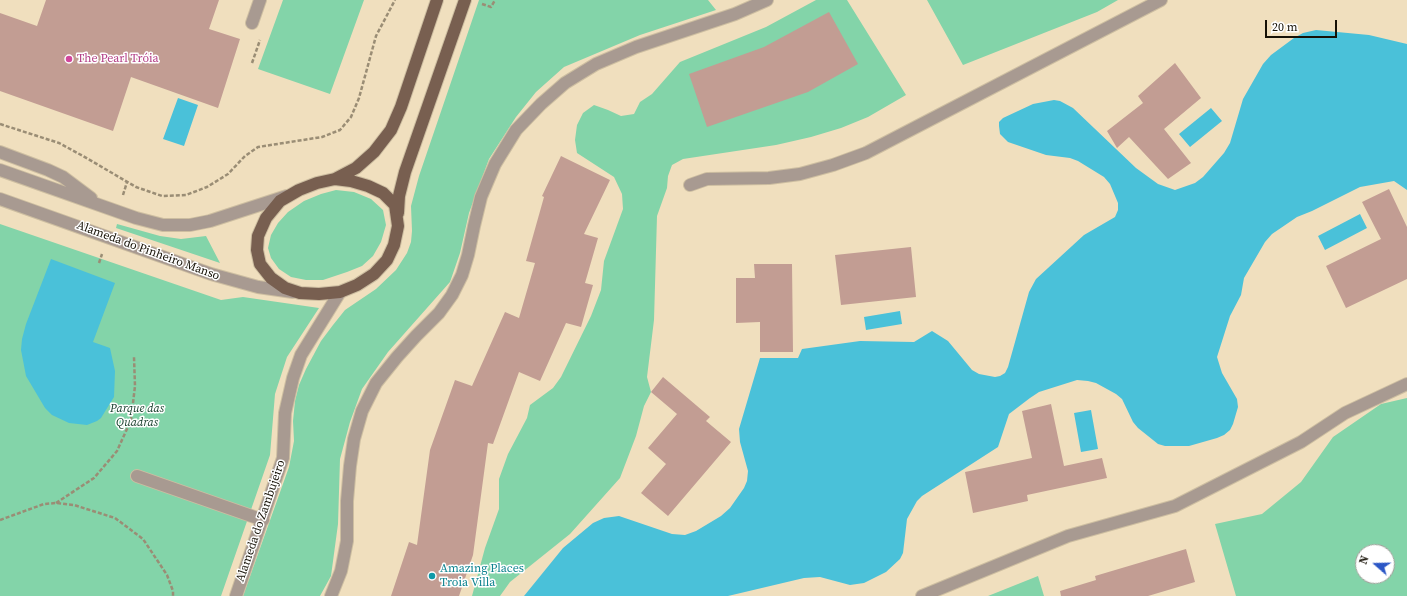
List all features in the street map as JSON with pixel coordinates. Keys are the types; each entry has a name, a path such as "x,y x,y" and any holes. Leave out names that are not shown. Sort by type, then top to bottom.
{"main road":[{"path":"437,0 401,107 391,130 374,152 356,168 335,179 317,183 299,190 280,201 266,218 258,236 257,250 260,264 271,278 285,288 300,293 319,294 340,292 357,285 374,274 387,260 394,245 398,226 399,196 405,172 465,0"},
{"path":"335,179 351,181 368,186 383,193 395,205 398,226"}],"street":[{"path":"252,23 260,0"},
{"path":"331,596 341,571 347,541 347,501 350,466 354,439 362,411 380,378 416,336 439,313 452,295 462,275 466,262 481,197 496,164 516,130 541,104 565,83 596,64 636,47 735,14 767,0"},
{"path":"690,185 707,179 769,178 800,174 833,165 859,155 1161,0"},
{"path":"0,152 48,170 62,177 86,195 117,212"},
{"path":"0,170 117,212 163,225 190,225 210,221 290,195"},
{"name":"Alameda do Pinheiro Manso","path":"0,198 211,274 258,287 300,293"},
{"name":"Alameda do Zambujeiro","path":"236,596 283,458 285,413 293,378 301,355 340,292"},
{"path":"922,596 1068,536 1175,506 1301,442 1345,413 1407,384"},
{"path":"137,476 263,520"}],"path":[{"path":"0,124 59,143 136,188 162,196 186,195 207,187 228,174 245,156 258,147 322,137 340,130 350,118 359,98 376,36 395,0"},
{"path":"56,503 94,478 117,451 131,420 135,386 134,357"},
{"path":"0,520 44,504 56,503 74,504 115,518 143,539 167,575 173,591 173,596"}],"green space":[{"path":"283,0 364,0 330,94 258,69"},
{"path":"479,0 708,0 716,10 640,35 564,67 536,92 516,117 489,159 469,213 460,253 450,282 388,352 362,389 350,422 340,459 338,524 331,576 320,596 243,596 289,467 294,441 293,421 295,401 299,385 306,369 321,341 345,310 376,289 396,270 407,253 411,242 412,231 411,206 419,176"},
{"path":"816,0 847,0 906,95 868,117 841,128 811,137 776,145 683,159 672,165 668,176 667,188 657,216 654,320 647,377 651,392 644,406 636,436 620,478 570,534 510,582 500,596 472,596 485,548 499,509 499,479 508,454 527,418 530,405 553,388 561,377 591,316 601,290 604,261 623,209 622,194 614,177 577,153 575,140 577,125 583,113 594,105 621,116 634,114 640,102 652,94 680,62 766,27"},
{"path":"927,0 1118,0 1097,12 963,65"},
{"path":"336,190 354,192 371,199 383,210 386,225 381,242 373,256 362,266 347,272 323,280 306,280 291,277 279,269 271,258 268,248 271,235 278,223 288,212 304,201"},
{"name":"Parque das Quadras","path":"0,224 221,300 243,297 319,308 287,357 275,394 270,455 221,596 0,596"},
{"path":"117,224 160,236 181,239 206,236 220,263 116,228"},
{"path":"1407,398 1407,596 1236,596 1215,524 1262,514 1301,482 1333,437 1381,404"},
{"path":"1038,576 1044,596 988,596"}],"water":[{"path":"1316,30 1369,35 1407,44 1407,190 1394,181 1360,187 1297,217 1272,234 1265,242 1244,278 1241,295 1230,316 1217,357 1222,373 1237,399 1238,407 1230,430 1224,435 1189,446 1165,446 1158,444 1138,428 1133,422 1122,399 1116,394 1096,383 1077,380 1039,392 1030,398 1009,414 998,447 922,496 917,501 907,519 903,553 900,559 886,572 864,583 850,585 820,577 804,578 728,596 524,596 563,548 593,523 604,518 619,516 672,534 685,535 696,531 721,516 730,508 747,481 748,471 740,442 739,429 760,358 798,358 802,349 860,341 914,342 932,331 948,341 972,370 979,374 995,377 1005,373 1029,292 1036,279 1084,235 1115,217 1118,210 1118,203 1110,184 1104,177 1078,161 1070,158 1046,155 1008,142 1000,134 999,122 1003,118 1033,104 1054,100 1060,101 1073,108 1136,168 1158,184 1175,190 1195,183 1203,177 1224,153 1230,143 1243,99 1263,64 1271,55 1294,38 1303,33"},
{"path":"178,98 198,105 184,146 163,139"},
{"path":"1211,108 1222,121 1190,147 1179,134"},
{"path":"1360,214 1367,228 1325,250 1318,236"},
{"path":"51,259 115,283 93,342 110,348 115,371 114,397 101,418 87,425 69,423 52,415 45,408 26,376 21,350 22,339 26,324"},
{"path":"900,311 902,324 866,330 864,317"},
{"path":"1091,410 1098,449 1081,452 1074,413"}],"building":[{"name":"The Pearl Tróia","path":"46,0 219,0 209,29 240,39 218,108 131,77 113,131 0,91 0,13 37,26"},
{"path":"829,12 858,64 808,92 707,127 689,74 764,47"},
{"path":"1175,63 1201,98 1164,129 1191,163 1168,179 1129,137 1117,148 1107,131 1143,103 1138,96"},
{"path":"561,156 610,180 584,234 598,238 585,283 593,285 581,327 566,323 540,381 519,372 493,444 488,443 473,555 459,596 391,596 409,542 417,545 430,450 455,380 472,386 505,312 519,318 535,263 526,261 544,197 542,196"},
{"path":"1389,189 1407,227 1407,279 1346,308 1326,266 1381,239 1362,202"},
{"path":"911,247 916,297 841,305 835,255"},
{"path":"754,264 792,264 793,352 760,352 760,322 736,323 736,278 755,278"},
{"path":"663,377 710,417 706,421 731,442 668,516 641,493 666,464 648,448 677,414 651,392"},
{"path":"1051,404 1064,466 1102,458 1107,478 1027,495 1028,501 973,513 965,472 1032,458 1022,411"},
{"path":"1186,549 1195,582 1148,596 1061,596 1060,591 1096,580 1095,576"}],"place":[{"name":"The Pearl Tróia","path":"69,59"},
{"name":"Amazing Places Troia Villa","path":"432,576"}]}
